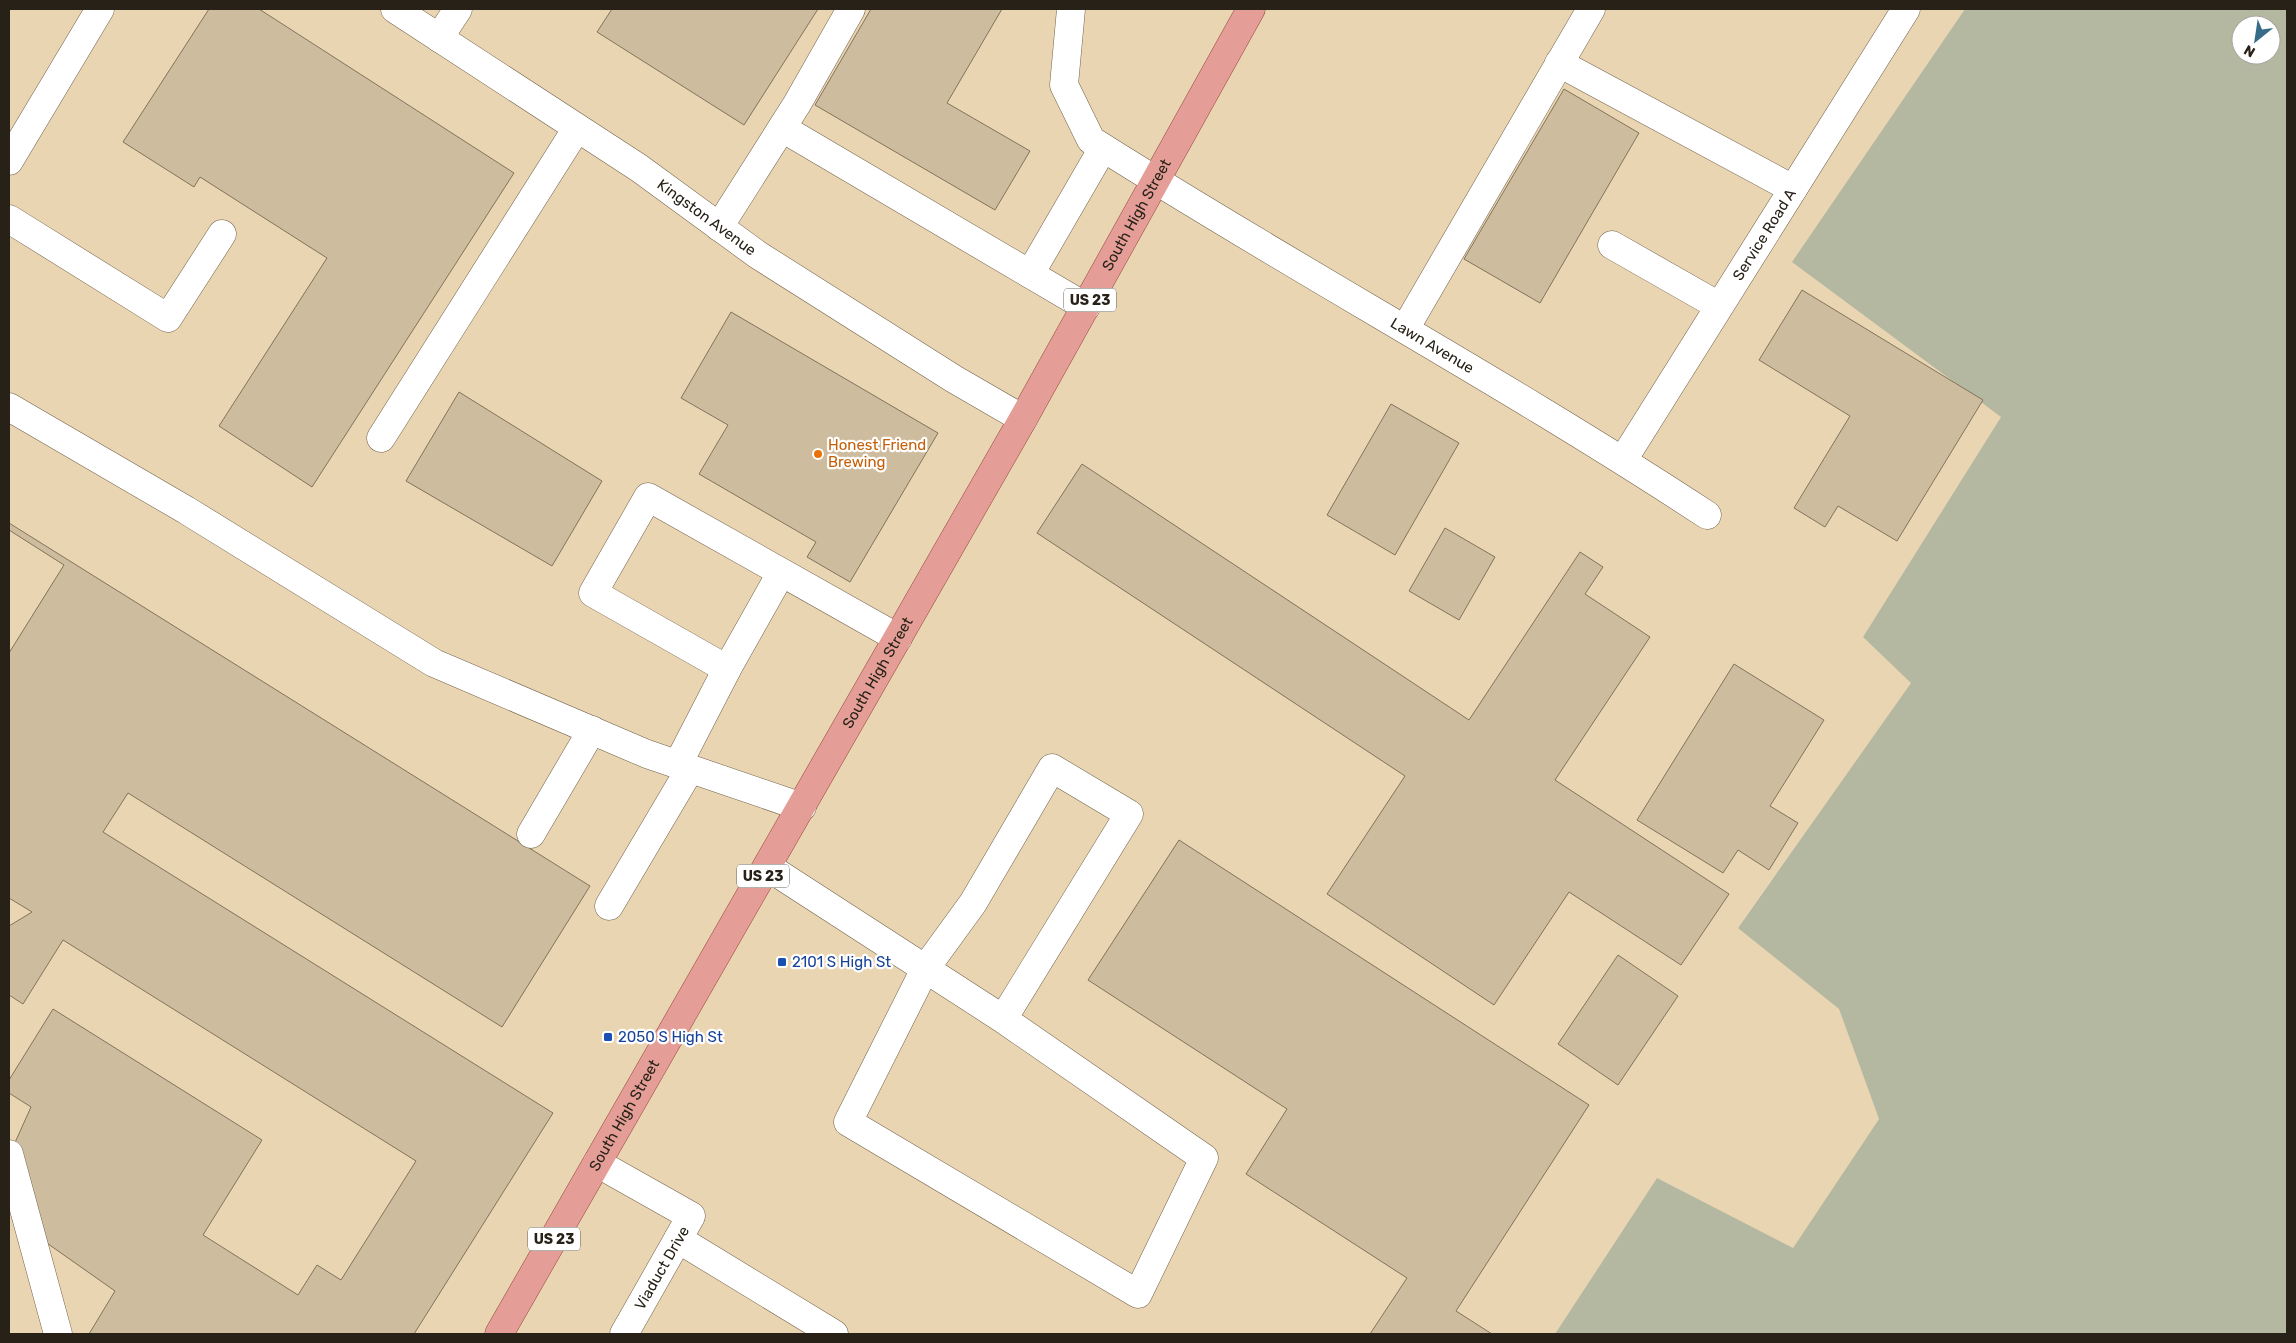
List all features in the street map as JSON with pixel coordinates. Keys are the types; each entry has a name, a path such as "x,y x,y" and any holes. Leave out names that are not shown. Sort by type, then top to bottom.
{"main road":[{"name":"South High Street","path":"499,1334 1023,419 1251,9"}],"street":[{"path":"9,161 100,9"},
{"name":"Kingston Avenue","path":"395,9 639,168 758,255 954,379 1023,419"},
{"path":"439,38 458,9"},
{"path":"719,226 782,128 851,9"},
{"name":"Lawn Avenue","path":"1071,9 1064,85 1091,140 1623,460 1707,516"},
{"path":"1405,329 1591,9"},
{"name":"Service Road A","path":"1623,460 1906,9"},
{"path":"1559,63 1793,189"},
{"path":"381,438 577,128"},
{"path":"782,128 1086,307"},
{"path":"1030,274 1103,148"},
{"path":"9,219 168,318 222,234"},
{"path":"1612,245 1719,306"},
{"path":"9,408 186,510 434,663 592,730 684,766 802,807"},
{"path":"728,669 593,593 648,497 898,638"},
{"path":"609,906 684,766 728,669 781,573"},
{"path":"531,834 592,730"},
{"path":"768,867 925,969 1003,1020 1204,1158 1138,1294 848,1122 925,969 973,903 1052,768 1128,814 1003,1020"},
{"path":"9,1154 58,1334"},
{"name":"Viaduct Drive","path":"597,1163 691,1216 624,1334"},
{"path":"678,1239 834,1334"}],"shaded area":[{"path":"9,9 1965,9 1793,262 2001,417 1863,637 1912,683 1738,927 1839,1009 1879,1119 1793,1248 1657,1178 1555,1334 9,1334"}],"green space":[{"path":"1965,9 2287,9 2287,1334 1555,1334 1657,1178 1793,1248 1879,1119 1839,1009 1738,928 1911,683 1863,637 2001,417 1792,262"}],"building":[{"path":"209,9 259,9 514,173 312,487 219,426 327,258 200,177 194,187 123,142"},
{"path":"612,9 818,9 744,125 597,32"},
{"path":"871,9 1002,9 947,103 1030,151 995,210 815,105"},
{"path":"1564,89 1639,133 1540,303 1464,259"},
{"path":"1802,290 1983,400 1897,541 1838,506 1825,527 1794,508 1850,416 1759,360"},
{"name":"Honest Friend Brewing","path":"731,312 938,433 850,582 807,557 816,542 699,474 728,425 681,398"},
{"path":"459,392 602,481 552,566 406,481"},
{"path":"1391,404 1459,443 1395,555 1327,515"},
{"path":"1082,464 1469,720 1580,552 1603,567 1585,594 1650,637 1555,780 1729,894 1681,965 1569,892 1494,1005 1327,894 1405,776 1037,533"},
{"path":"9,523 590,886 502,1027 128,793 103,832 553,1113 414,1334 89,1334 115,1291 34,1234 13,1147 31,1107 9,1093 9,1080 53,1009 262,1140 203,1235 298,1295 317,1265 341,1280 416,1161 63,940 23,1004 9,995 9,926 32,912 9,898 9,653 64,565 9,530"},
{"path":"1445,528 1495,557 1459,620 1409,591"},
{"path":"1734,664 1824,720 1770,806 1798,823 1769,870 1738,850 1723,873 1637,820"},
{"path":"1179,840 1589,1105 1456,1311 1492,1334 1370,1334 1407,1278 1246,1174 1287,1109 1088,980"},
{"path":"1618,955 1678,996 1618,1085 1558,1044"}],"place":[{"name":"Honest Friend Brewing","path":"818,454"},
{"name":"2101 S High St","path":"782,962"},
{"name":"2050 S High St","path":"608,1037"}]}
